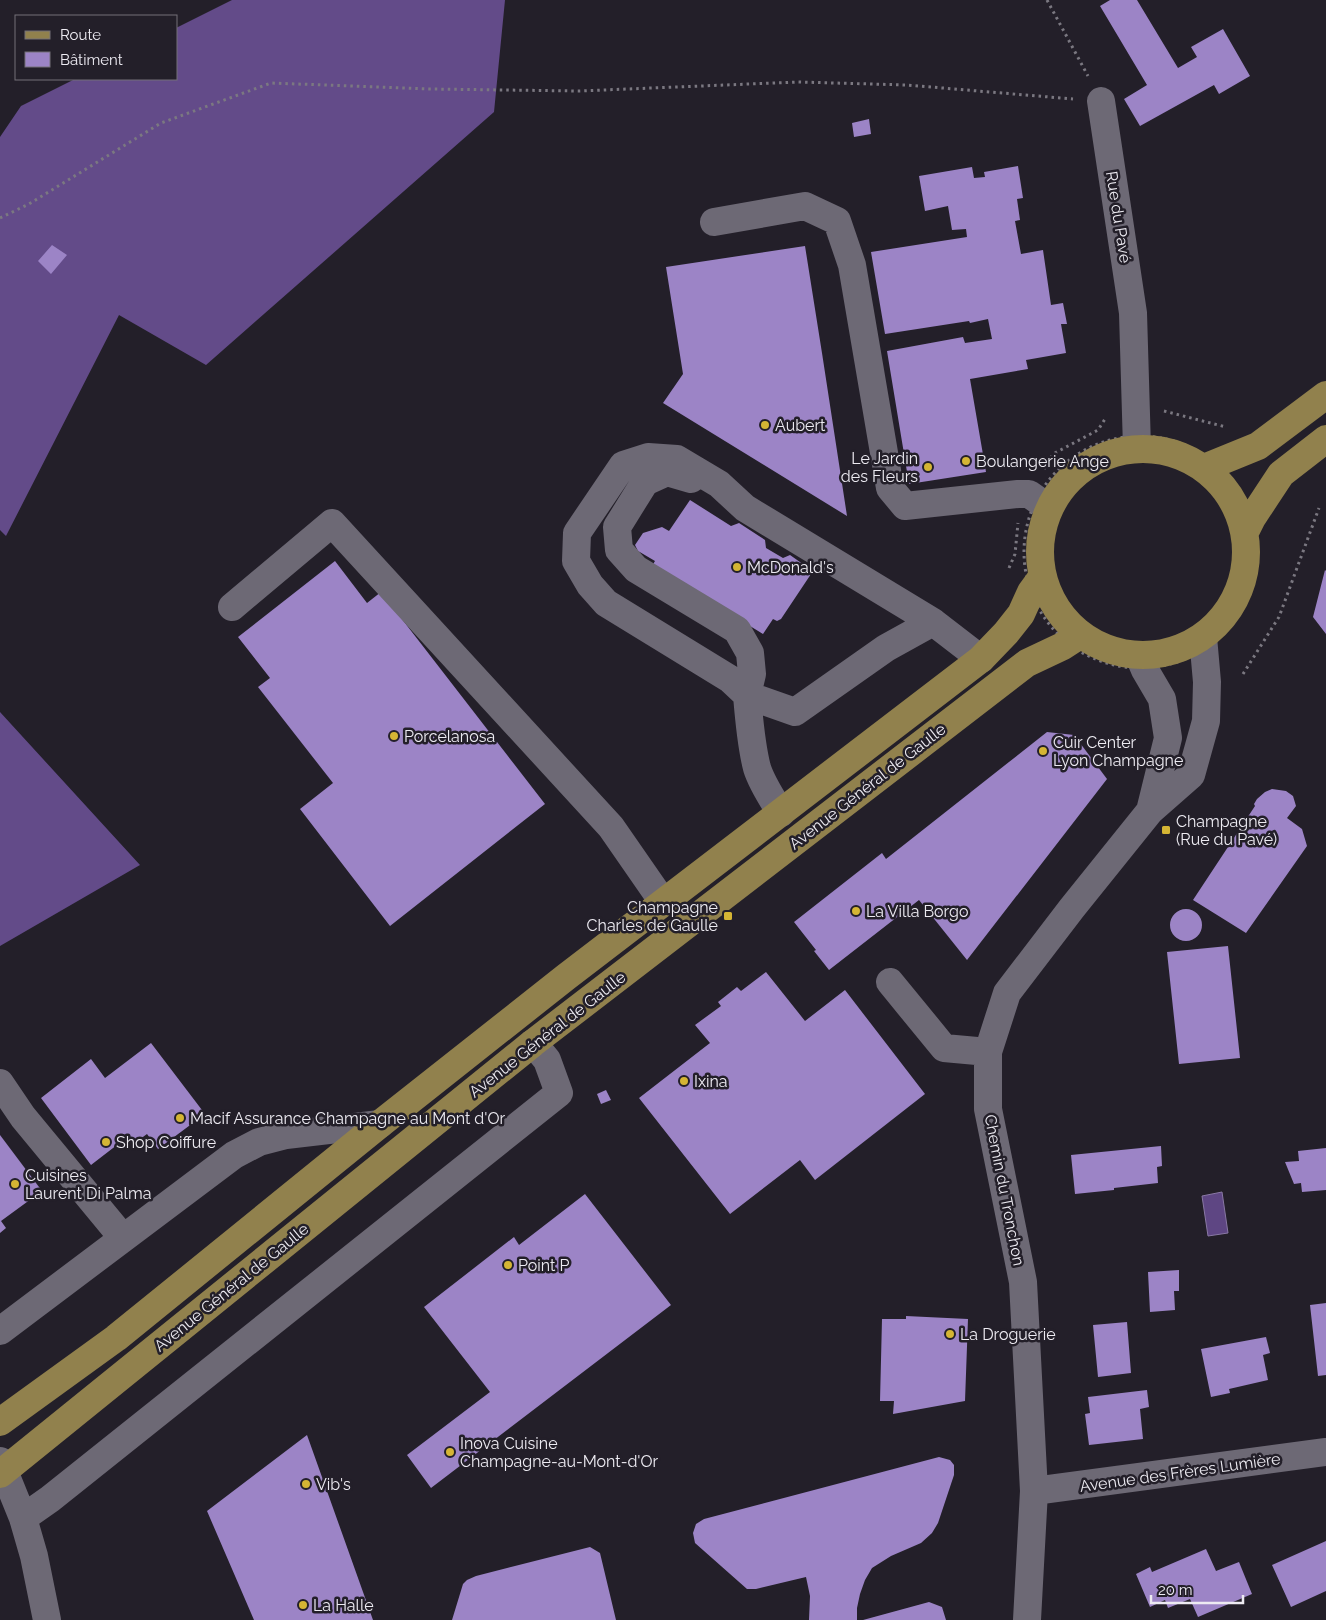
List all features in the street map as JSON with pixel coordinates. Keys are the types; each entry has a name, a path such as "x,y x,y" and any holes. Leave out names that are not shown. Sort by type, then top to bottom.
{"main road":[{"path":"1326,395 1258,446 1205,460 1160,449 1137,432 1110,453 1084,465 1064,484 1038,501 1041,530 1039,554 1033,582 1056,609 1073,639 1142,663 1172,651 1204,644 1239,591 1246,562 1248,525 1281,474 1326,439"},
{"path":"1205,460 1248,525"},
{"name":"Avenue Général de Gaulle","path":"0,1422 116,1338 380,1124 663,902 981,659 1006,634 1021,614 1033,582"},
{"name":"Avenue Général de Gaulle","path":"1,1468 533,1043 1027,663 1073,639"}],"street":[{"name":"Rue du Pavé","path":"1101,101 1133,313 1137,432"},
{"path":"714,222 806,206 837,222 852,265 890,488 905,506 1018,494 1038,501"},
{"path":"745,508 719,484 678,459 648,457 623,465 577,533 576,561 590,585 606,603 730,679 747,695 795,712 886,648 933,622"},
{"path":"781,813 758,769 749,725 747,695 752,674 750,653 737,630 636,570 619,550 617,527 645,482 667,472 687,477 745,508 933,622 981,659"},
{"path":"232,607 332,524 611,827 663,902"},
{"name":"Chemin du Tronchon","path":"1026,1620 1034,1491 1023,1282 988,1109 988,1052 1007,993 1150,811 1191,775 1206,721 1207,682 1204,644"},
{"name":"Chemin du Tronchon","path":"1142,663 1162,699 1168,738 1150,811"},
{"path":"890,982 944,1048 988,1052"},
{"path":"23,1518 50,1500 559,1093 547,1060 533,1043"},
{"path":"0,1083 23,1117 123,1238"},
{"path":"0,1331 234,1155 259,1142 286,1135 380,1124"},
{"name":"Avenue des Frères Lumière","path":"1034,1491 1326,1452"},
{"path":"1,1468 23,1518 34,1556 47,1620"}],"path":[{"path":"1047,0 1101,101"},
{"path":"0,218 29,204 161,123 271,84 579,91 798,82 907,84 1101,101"},
{"path":"1008,570 1015,554 1019,517 1038,501 1055,474 1078,454 1106,441 1137,432 1164,411 1234,429"},
{"path":"1107,416 1137,432 1178,442 1205,460 1238,488 1248,525 1257,568 1240,615 1204,644 1142,663 1104,664 1073,639 1033,582 1024,549 1028,524 1038,501 1053,454 1098,430 1107,416"},
{"path":"1243,674 1279,617 1319,508"}],"shaded area":[{"path":"232,0 505,0 494,112 206,365 119,315 6,536 0,530 0,137 21,106 73,80 178,80 178,27"},
{"path":"0,712 140,865 0,946"},
{"path":"1222,1192 1228,1233 1208,1236 1202,1196"}],"building":[{"path":"1110,0 1137,0 1178,68 1197,57 1191,47 1223,29 1250,76 1219,94 1214,85 1140,126 1124,99 1147,85 1100,6"},
{"path":"869,119 871,134 854,137 852,123"},
{"path":"1018,166 1023,198 1017,199 1020,220 1015,221 1021,254 1043,250 1051,305 1063,303 1067,324 1061,324 1066,353 1026,360 1028,369 970,379 986,472 909,484 887,351 963,337 965,343 992,339 988,319 885,334 871,252 967,237 966,229 952,230 948,206 925,211 919,176 972,167 974,178 985,177 984,172"},
{"path":"52,245 67,255 51,274 38,261"},
{"path":"805,246 847,516 663,403 683,374 666,267"},
{"name":"McDonald's","path":"690,500 731,526 739,523 765,540 766,548 783,558 790,555 807,567 811,574 781,619 777,621 773,619 763,634 652,566 655,561 638,551 635,545 643,533 662,527 669,531"},
{"name":"Porcelanosa","path":"335,561 367,603 381,592 545,804 390,926 300,809 333,783 258,687 270,678 238,637"},
{"path":"1326,571 1326,634 1313,617"},
{"path":"1047,732 1074,735 1107,779 967,960 919,900 829,970 794,922 882,853 886,859"},
{"path":"1272,789 1286,791 1293,796 1296,806 1287,818 1302,829 1307,846 1246,933 1193,900 1255,806 1254,804 1257,799"},
{"path":"1186,909 1192,910 1197,914 1201,919 1201,931 1197,936 1192,940 1186,941 1180,940 1175,936 1171,931 1170,925 1171,919 1175,914 1180,910"},
{"path":"1228,946 1240,1058 1179,1064 1167,952"},
{"path":"766,972 805,1021 845,990 925,1094 815,1180 800,1160 730,1214 639,1098 710,1043 695,1025 721,1006 718,1002 737,987 741,991"},
{"path":"151,1043 205,1114 158,1149 147,1134 132,1145 126,1138 91,1165 41,1098 91,1059 105,1078"},
{"path":"606,1090 611,1100 601,1104 597,1094"},
{"path":"0,1135 42,1191 1,1221 6,1228 0,1233"},
{"path":"1161,1146 1162,1166 1157,1167 1158,1183 1075,1194 1071,1155"},
{"path":"1326,1148 1326,1190 1302,1192 1301,1183 1294,1184 1285,1162 1299,1161 1298,1151"},
{"path":"585,1194 671,1305 431,1488 407,1455 490,1392 424,1307 514,1237 519,1245"},
{"path":"1179,1270 1179,1291 1174,1291 1175,1310 1150,1312 1148,1272"},
{"path":"1326,1303 1326,1375 1318,1376 1310,1305"},
{"path":"906,1316 968,1319 965,1401 893,1414 894,1401 880,1401 882,1319 906,1319"},
{"path":"1127,1322 1131,1373 1098,1377 1093,1325"},
{"path":"1266,1337 1270,1353 1263,1355 1268,1380 1229,1389 1230,1393 1211,1397 1201,1349"},
{"path":"1147,1390 1149,1407 1140,1409 1143,1439 1089,1445 1085,1414 1090,1413 1088,1397"},
{"path":"307,1435 373,1620 254,1620 207,1511"},
{"path":"939,1457 950,1460 954,1465 954,1475 938,1523 932,1533 921,1543 891,1556 872,1568 860,1594 857,1620 809,1620 810,1596 806,1577 756,1589 747,1589 695,1543 693,1533 696,1524 704,1519"},
{"path":"1326,1541 1326,1591 1291,1607 1272,1565"},
{"path":"590,1547 600,1553 616,1620 452,1620 463,1584 467,1580 476,1576"},
{"path":"1206,1549 1216,1571 1239,1562 1252,1594 1198,1617 1190,1599 1168,1608 1165,1600 1150,1607 1136,1574 1150,1567 1152,1572"},
{"path":"929,1602 942,1607 946,1620 863,1620"}],"place":[{"name":"Aubert","path":"765,425"},
{"name":"Boulangerie Ange","path":"966,461"},
{"name":"Le Jardin des Fleurs","path":"928,467"},
{"name":"McDonald's","path":"737,567"},
{"name":"Porcelanosa","path":"394,736"},
{"name":"Cuir Center Lyon Champagne","path":"1043,751"},
{"name":"Champagne (Rue du Pavé)","path":"1166,830"},
{"name":"La Villa Borgo","path":"856,911"},
{"name":"Champagne Charles de Gaulle","path":"728,916"},
{"name":"Ixina","path":"684,1081"},
{"name":"Macif Assurance Champagne au Mont d'Or","path":"180,1118"},
{"name":"Shop Coiffure","path":"106,1142"},
{"name":"Cuisines Laurent Di Palma","path":"15,1184"},
{"name":"Point P","path":"508,1265"},
{"name":"La Droguerie","path":"950,1334"},
{"name":"Inova Cuisine Champagne-au-Mont-d'Or","path":"450,1452"},
{"name":"Vib's","path":"306,1484"},
{"name":"La Halle","path":"303,1605"}]}
